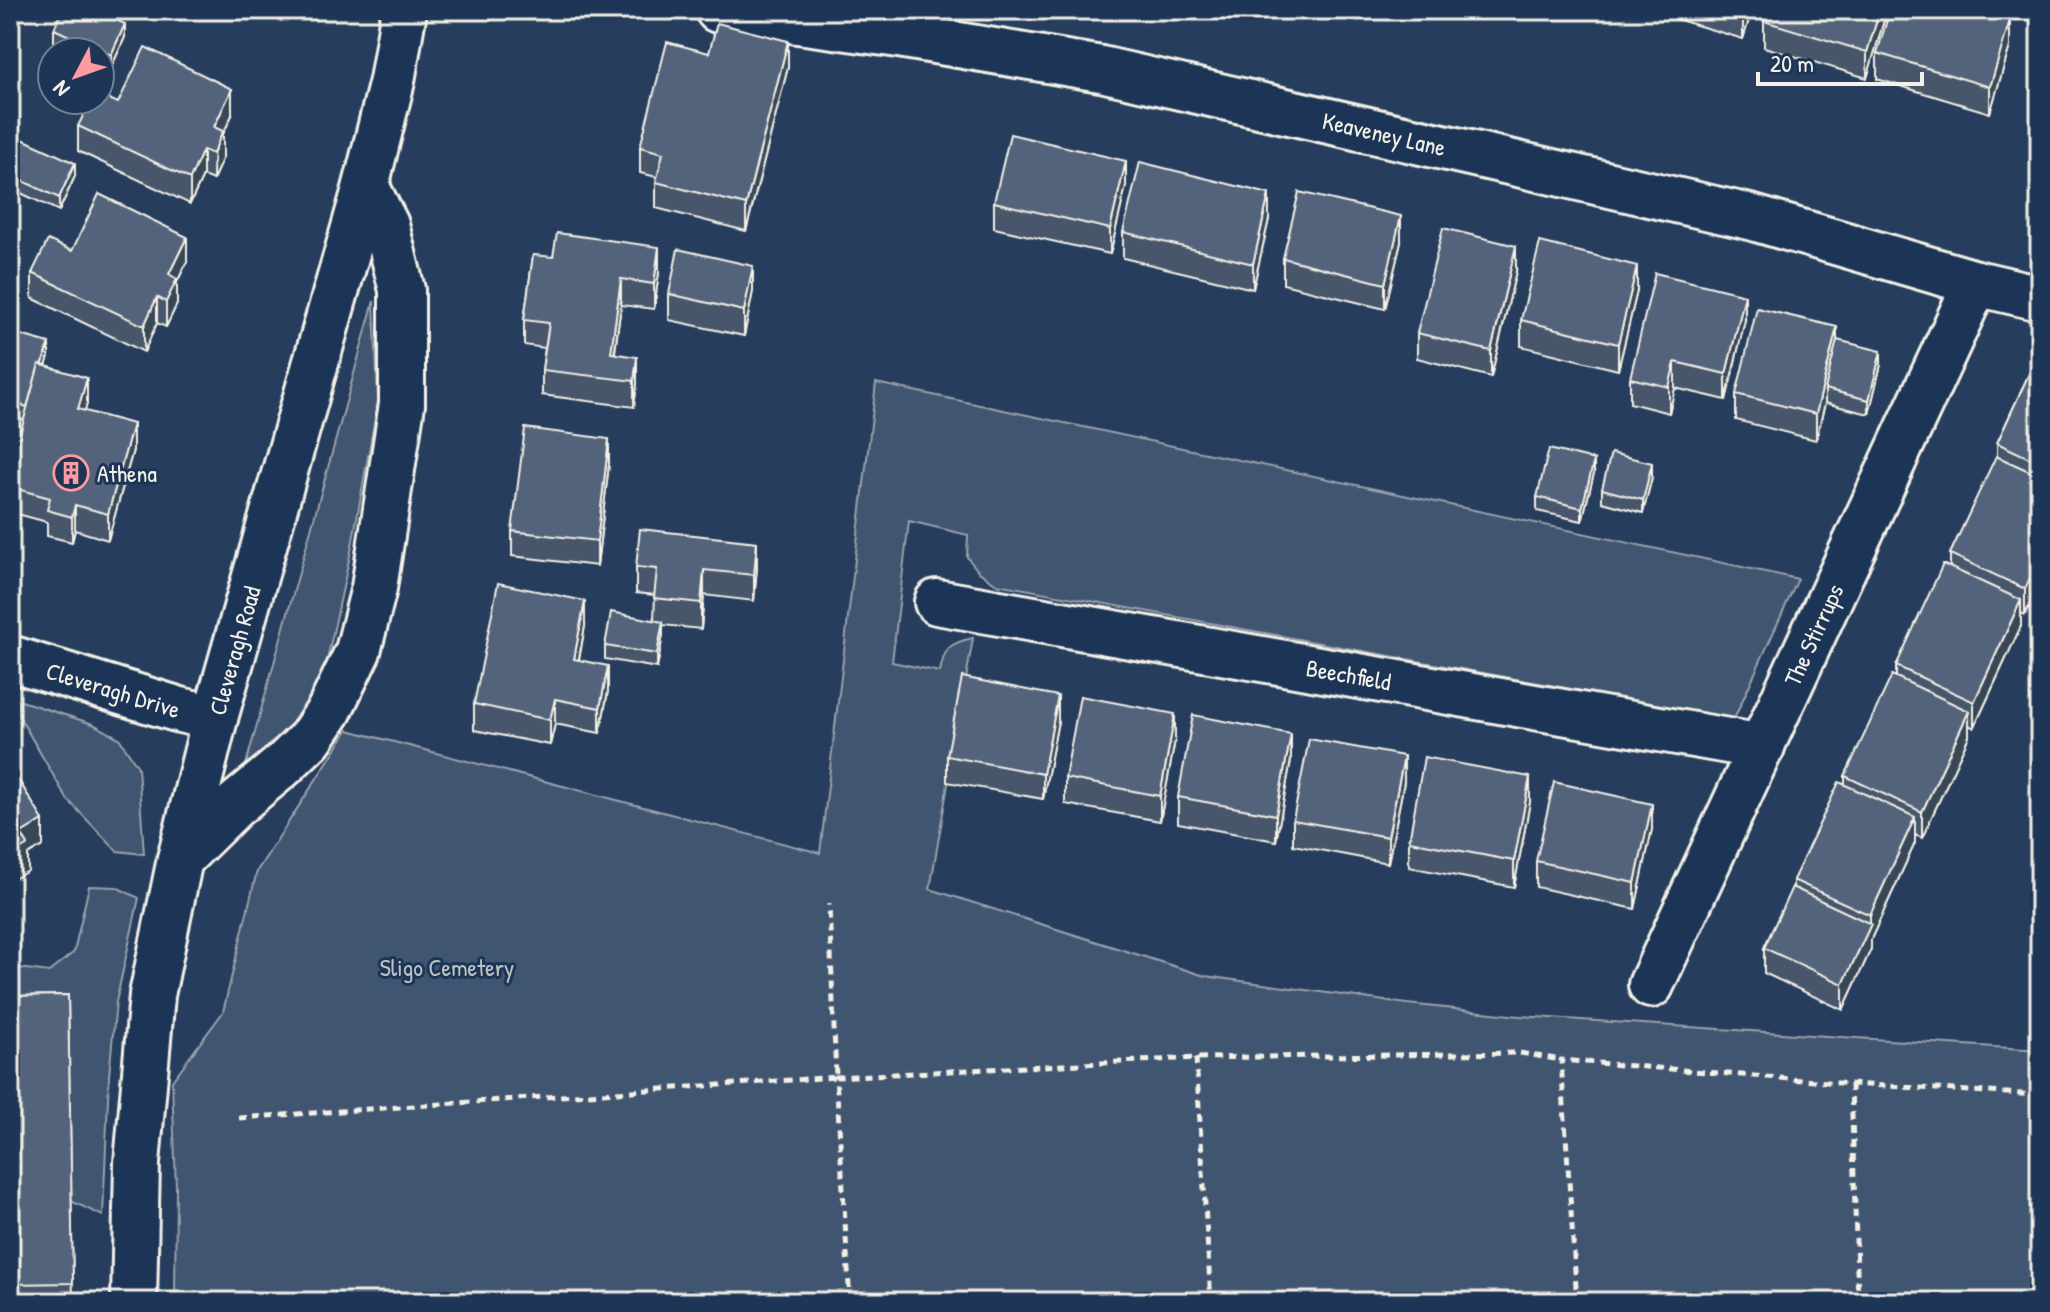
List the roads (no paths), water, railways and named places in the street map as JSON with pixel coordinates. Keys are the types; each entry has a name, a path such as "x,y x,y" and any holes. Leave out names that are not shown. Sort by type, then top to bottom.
{"street":[{"name":"Cleveragh Road","path":"134,1302 137,1163 152,995 180,859 215,718 366,186 392,81 404,10"},
{"name":"Keaveney Lane","path":"718,10 899,35 1101,69 1750,217 1976,283 2037,283"},
{"path":"180,859 310,739 329,711 358,651 374,588 402,404 402,290 386,225 366,186"},
{"name":"The Stirrups","path":"1651,985 1976,283"},
{"name":"Beechfield","path":"937,602 1762,747"},
{"name":"Cleveragh Drive","path":"10,658 215,718"}],"place":[{"name":"Athena","path":"71,473"}],"park label":[{"name":"Sligo Cemetery","path":"447,967"}]}
